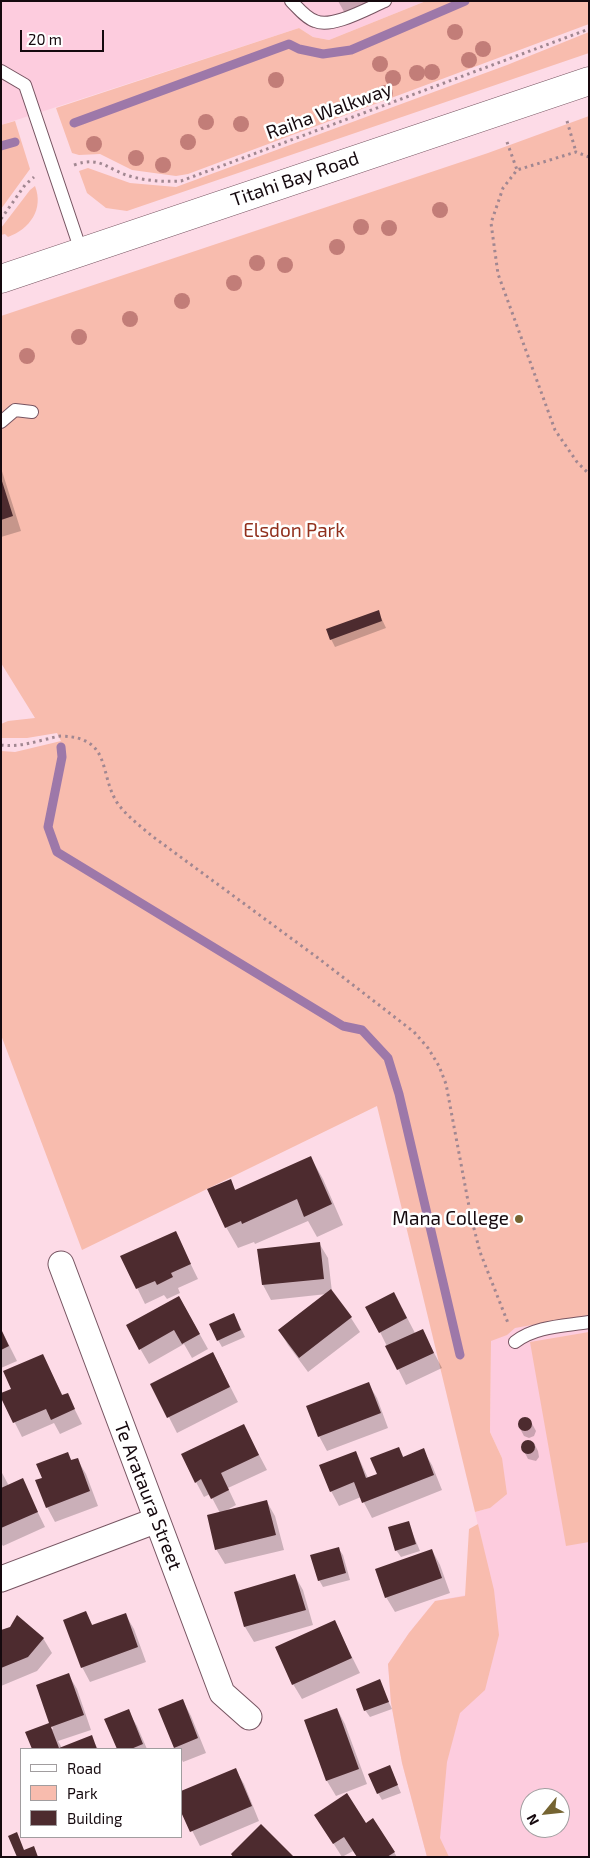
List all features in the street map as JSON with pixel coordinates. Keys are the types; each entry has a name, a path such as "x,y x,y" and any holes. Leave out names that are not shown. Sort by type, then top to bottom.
{"main road":[{"name":"Titahi Bay Road","path":"1,279 589,81"}],"street":[{"name":"Te Arataura Street","path":"61,1264 222,1693 249,1717"},
{"path":"1,1579 157,1520"}],"lane":[{"path":"291,1 306,16 316,22 331,23 385,1"},
{"path":"1,71 25,85 81,251"},
{"path":"1,422 15,410 32,412"},
{"path":"515,1342 532,1332 589,1322"}],"path":[{"name":"Raiha Walkway","path":"76,164 96,161 133,177 170,182 181,181 589,29"},
{"path":"567,121 576,152"},
{"path":"507,142 517,170"},
{"path":"589,156 576,152 517,170 503,188 491,223 498,274 555,430 577,462 589,474"},
{"path":"1,219 25,185 33,178"},
{"path":"1,746 14,746 60,736 80,738 92,745 101,756 118,804 130,817 152,836 325,963 419,1037 439,1066 446,1084 471,1217 480,1252 515,1342"}],"shaded area":[{"path":"1,1 426,1 329,40 313,37 299,28 1,125"},
{"name":"Mana College","path":"589,552 589,1857 427,1857 402,1763 391,1703 388,1664 409,1633 435,1601 493,1590 475,1512 490,1508 502,1458 490,1432 491,1341"}],"green space":[{"path":"426,1 589,1 589,24 188,174 176,176 132,170 100,154 79,155 72,153 56,108 299,28 313,37 329,40"},
{"path":"589,32 589,53 127,211 106,208 87,193 79,171 88,168 130,183 176,187 507,65"},
{"name":"Elsdon Park","path":"589,116 589,1315 515,1328 507,1335 491,1341 490,1432 502,1458 507,1494 490,1508 475,1512 377,1106 82,1250 1,1035 1,751 15,752 61,741 57,733 27,738 1,738 1,724 8,721 35,718 1,663 1,316 488,153"},
{"path":"15,121 30,169 1,209 1,125"},
{"path":"35,186 38,203 29,223 23,229 8,237 5,234 1,235 1,228"},
{"path":"589,1332 589,1542 566,1546 530,1342"},
{"path":"478,1524 494,1590 499,1635 485,1690 460,1713 447,1762 440,1838 449,1857 427,1857 402,1763 391,1703 388,1664 409,1633 435,1601 465,1596 469,1529"}],"building":[{"path":"1,478 13,516 1,520"},
{"path":"379,610 382,621 330,640 326,629"},
{"path":"311,1156 332,1204 304,1217 297,1199 242,1224 241,1221 225,1228 207,1189 231,1179 235,1190"},
{"path":"176,1231 191,1264 171,1273 173,1277 157,1285 155,1281 136,1289 120,1256"},
{"path":"320,1242 324,1279 262,1285 257,1249"},
{"path":"331,1289 352,1317 299,1358 278,1330"},
{"path":"394,1292 407,1318 379,1333 365,1307"},
{"path":"179,1296 200,1334 182,1344 174,1330 139,1350 126,1325"},
{"path":"234,1313 241,1330 217,1341 209,1324"},
{"path":"1,1329 9,1346 1,1350"},
{"path":"423,1329 434,1353 397,1370 385,1346"},
{"path":"213,1352 230,1387 167,1418 150,1384"},
{"path":"43,1354 62,1395 68,1393 75,1409 51,1420 46,1409 13,1423 1,1398 1,1393 11,1389 3,1371"},
{"path":"369,1382 381,1413 318,1437 306,1406"},
{"path":"522,1417 528,1417 532,1424 528,1431 522,1431 518,1427 518,1421"},
{"path":"244,1424 259,1455 221,1473 229,1490 211,1499 201,1479 195,1483 181,1454"},
{"path":"525,1440 531,1440 535,1447 531,1454 525,1454 521,1450 521,1444"},
{"path":"399,1447 403,1457 424,1448 434,1475 362,1503 354,1482 330,1492 319,1465 356,1451 366,1478 377,1474 370,1458"},
{"path":"68,1452 71,1460 78,1458 90,1491 46,1508 35,1480 42,1478 36,1464"},
{"path":"23,1478 38,1512 1,1528 1,1488"},
{"path":"267,1500 276,1535 215,1550 207,1515"},
{"path":"409,1521 416,1544 395,1551 388,1527"},
{"path":"339,1547 346,1573 318,1581 310,1555"},
{"path":"432,1549 442,1578 385,1598 375,1569"},
{"path":"295,1574 306,1610 244,1627 234,1592"},
{"path":"86,1611 92,1625 126,1613 138,1647 81,1668 63,1620"},
{"path":"17,1615 44,1638 28,1657 1,1668 1,1630 10,1627"},
{"path":"335,1620 352,1658 292,1685 275,1647"},
{"path":"69,1673 84,1715 51,1727 59,1748 32,1748 25,1732 49,1723 36,1685"},
{"path":"380,1679 389,1702 364,1711 356,1689"},
{"path":"183,1699 198,1738 174,1748 158,1709"},
{"path":"337,1708 359,1769 326,1781 304,1720"},
{"path":"129,1709 143,1744 133,1748 117,1748 104,1719"},
{"path":"92,1735 97,1748 59,1748"},
{"path":"390,1765 398,1785 377,1794 368,1774"},
{"path":"236,1768 252,1806 190,1832 182,1814 182,1791"},
{"path":"347,1793 366,1823 373,1818 395,1852 387,1857 357,1857 344,1837 333,1844 314,1815"},
{"path":"261,1824 294,1857 233,1857 231,1854"},
{"path":"17,1832 24,1850 34,1846 38,1857 17,1857 8,1836"}],"waterway":[{"path":"74,123 289,44 299,49 323,54 351,50 465,1"},
{"path":"1,146 15,142"},
{"path":"61,747 62,757 48,827 57,852 343,1026 362,1030 388,1058 399,1094 460,1355"}],"place":[{"name":"Mana College","path":"519,1219"}]}
